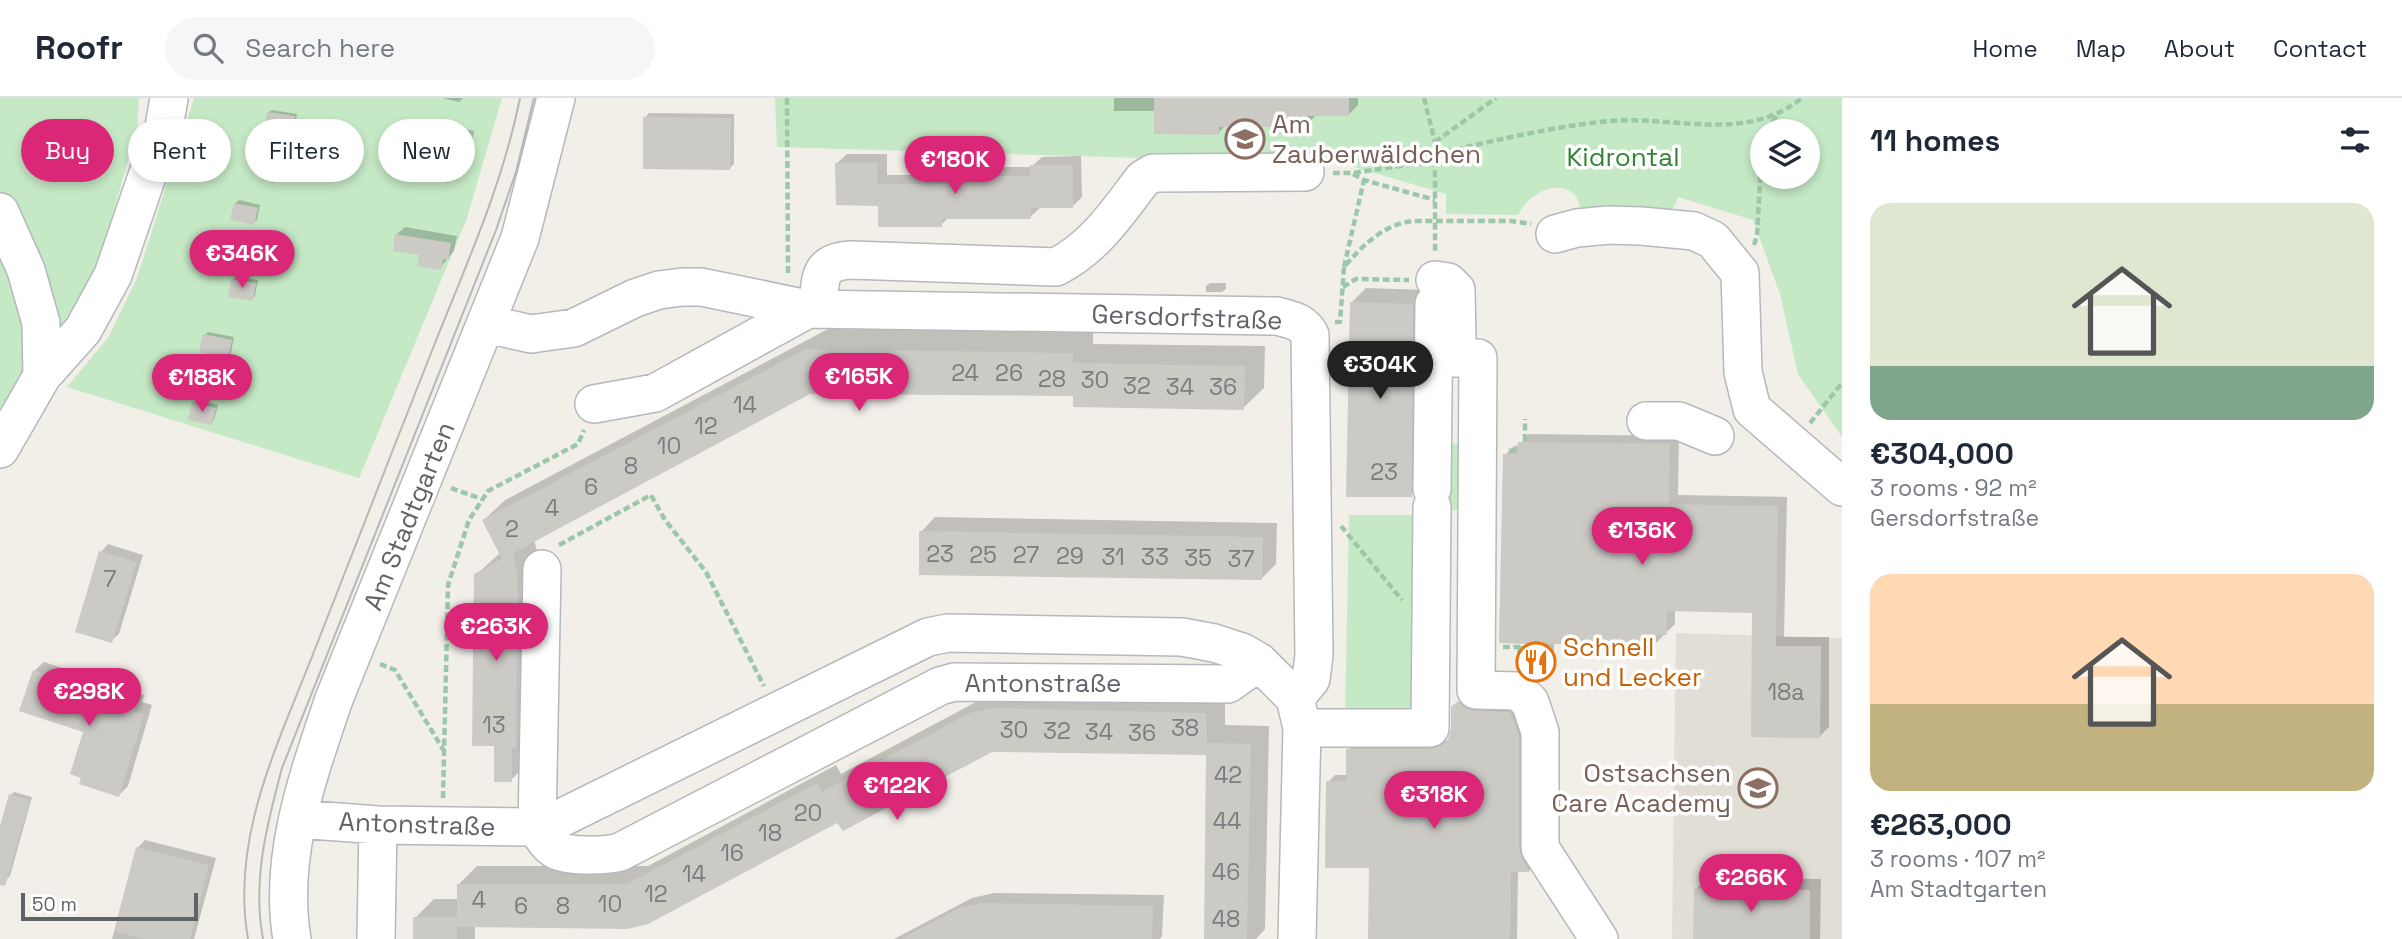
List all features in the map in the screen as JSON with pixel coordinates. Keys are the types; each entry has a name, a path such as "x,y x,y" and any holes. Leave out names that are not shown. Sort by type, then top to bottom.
{"street":[{"path":"0,449 42,376 83,330 113,275 164,127 169,98"},
{"name":"Am Stadtgarten","path":"292,939 287,911 288,876 310,771 334,699 520,238 556,98"},
{"path":"805,307 825,268 832,262 851,260 1056,267 1088,247 1143,179 1153,173 1304,172"},
{"path":"0,212 26,270 41,323 42,376"},
{"path":"1555,233 1609,225 1694,232 1713,240 1740,273 1743,372 1752,409 1842,487"},
{"path":"1297,939 1284,693 1430,728 1432,498 1445,358 1435,279"},
{"name":"Gersdorfstraße","path":"487,324 531,334 574,328 635,298 659,290 701,287 805,307 1277,316 1305,328 1314,655 1311,679 1284,693"},
{"name":"Gersdorfstraße","path":"594,404 655,393 805,307"},
{"path":"1445,358 1478,358 1476,690"},
{"path":"1646,421 1679,421 1715,436"},
{"path":"537,827 542,569"},
{"name":"Antonstraße","path":"298,819 377,825 537,827 557,820 928,637 948,633 1182,637 1242,652 1284,693"},
{"name":"Antonstraße","path":"537,827 544,839 556,850 606,855 620,852 928,692 954,682 1228,684 1284,693"},
{"path":"1430,715 1457,690 1518,691 1530,702 1540,732 1540,848 1599,939"},
{"path":"376,939 377,825"}],"path":[{"path":"787,98 805,307"},
{"path":"1342,288 1356,279 1435,279 1435,142 1424,98"},
{"path":"1435,142 1496,98"},
{"path":"1435,154 1569,125 1614,121 1737,124 1776,115 1802,98"},
{"path":"1774,119 1776,115"},
{"path":"1435,161 1353,173 1364,180 1435,200"},
{"path":"1305,328 1340,322 1345,258 1364,180"},
{"path":"1740,273 1752,253 1757,236 1760,189"},
{"path":"1344,267 1354,255 1387,228 1400,222 1511,221 1533,224 1555,233"},
{"path":"1819,412 1842,383"},
{"path":"443,827 448,584 469,520 488,491 578,444 594,404"},
{"path":"1525,419 1525,441"},
{"path":"542,569 542,554 651,495 665,520 706,572 777,712"},
{"path":"1340,523 1431,636"},
{"path":"1509,647 1520,647"},
{"path":"353,653 395,670 444,752"}],"shaded area":[{"name":"Ostsachsen Care Academy","path":"1676,633 1842,638 1842,939 1672,939"}],"green space":[{"path":"0,98 139,98 138,119 128,119 128,160 97,269 47,363 0,196"},
{"path":"194,98 502,98 467,218 359,478 67,387 108,338 137,278 167,182 231,182 231,119 187,119"},
{"name":"Kidrontal","path":"775,98 1842,98 1842,437 1798,374 1780,294 1753,220 1678,197 1670,217 1581,217 1574,194 1566,189 1556,188 1535,195 1518,215 1446,214 1446,194 1344,164 777,147"},
{"path":"0,256 19,314 27,362 21,385 0,422"},
{"path":"1442,443 1471,444 1470,510 1441,510"},
{"path":"1349,515 1427,515 1423,717 1345,720"}],"building":[{"path":"1154,98 1349,98 1349,116 1307,116 1307,127 1219,127 1219,135 1154,134"},
{"path":"267,112 295,116 294,119 266,119"},
{"path":"643,117 731,118 730,170 643,169"},
{"path":"835,163 878,163 878,184 966,184 966,176 1030,176 1030,165 1073,165 1073,208 1031,208 1031,219 942,219 942,227 878,227 878,206 836,205"},
{"path":"234,203 258,208 254,225 230,220"},
{"path":"395,234 451,243 448,260 443,259 441,270 417,266 419,255 393,251"},
{"path":"231,279 256,283 253,301 228,297"},
{"path":"1350,302 1413,304 1412,497 1346,497"},
{"path":"203,334 232,340 228,358 199,352"},
{"path":"806,349 1073,353 1073,363 1245,366 1244,410 1073,407 1073,396 810,394 502,559 482,520"},
{"path":"192,402 216,408 212,425 188,420"},
{"path":"1518,442 1670,444 1669,504 1778,506 1776,646 1821,646 1820,738 1751,737 1752,613 1667,611 1667,635 1656,635 1656,645 1546,644 1545,667 1527,666 1528,644 1499,643 1503,454 1517,454"},
{"path":"919,531 1263,537 1262,580 919,575"},
{"path":"99,551 137,562 112,643 75,632"},
{"path":"513,553 518,575 516,747 512,747 512,782 494,782 494,746 472,746 474,574"},
{"path":"33,670 136,704 134,711 144,714 119,797 79,784 81,778 70,774 83,732 19,711"},
{"path":"1458,701 1465,708 1475,711 1510,712 1519,735 1519,848 1530,872 1511,872 1510,939 1368,939 1369,868 1325,868 1326,781 1346,781 1346,749 1430,749 1441,746 1448,739 1451,729 1451,707"},
{"path":"993,708 1206,713 1207,743 1251,744 1247,939 1204,939 1206,755 992,752 843,831 837,823 648,924 628,929 457,927 457,939 413,939 413,917 457,917 457,884 627,884 817,783 822,792 970,713"},
{"path":"9,794 30,800 5,886 0,885 0,826"},
{"path":"136,847 209,865 190,939 144,939 114,931"},
{"path":"1694,888 1810,890 1810,939 1693,939"},
{"path":"981,903 1153,906 1152,939 901,939 959,908"}],"tram line":[{"path":"248,939 244,901 246,864 261,791 483,222 504,161 520,98"},
{"path":"263,939 260,874 266,831 282,768 496,230 516,172 534,98"}],"place":[{"name":"Am Zauberwäldchen","path":"1245,139"},
{"name":"Schnell und Lecker","path":"1536,662"},
{"name":"Ostsachsen Care Academy","path":"1758,788"}]}
